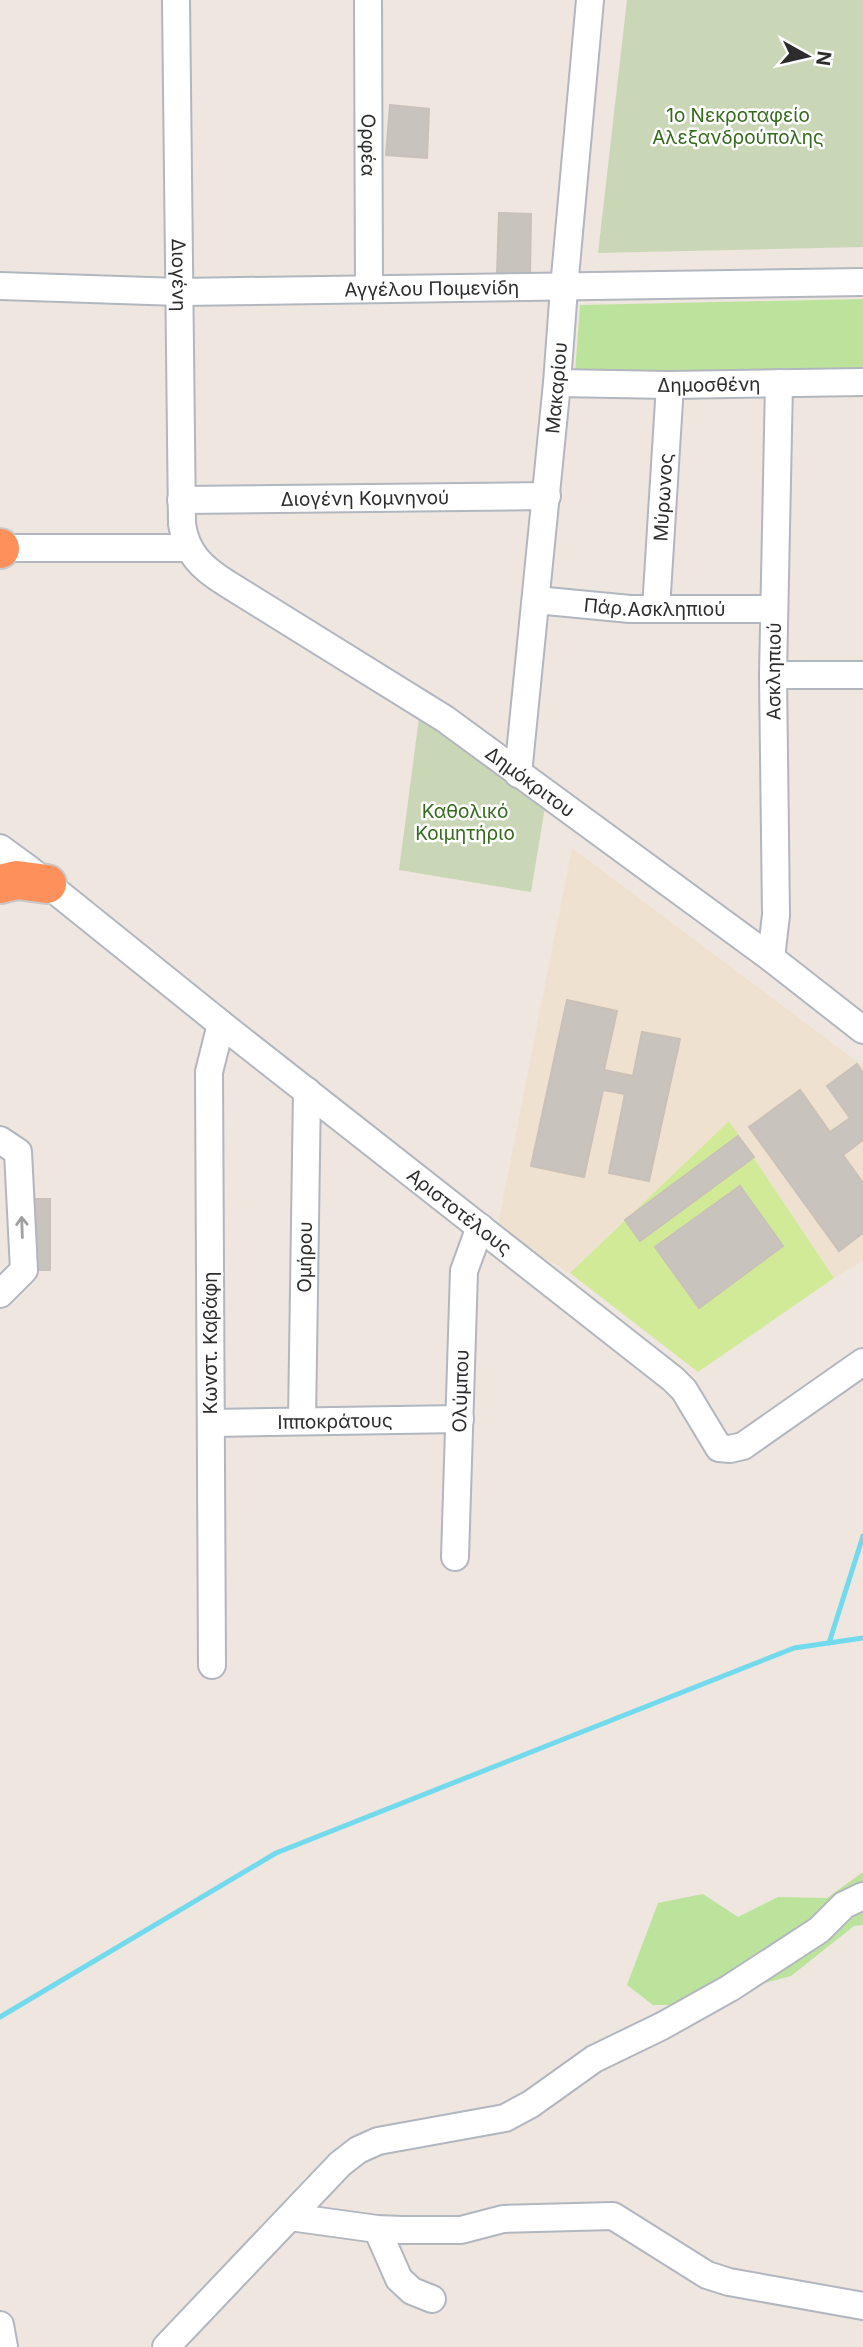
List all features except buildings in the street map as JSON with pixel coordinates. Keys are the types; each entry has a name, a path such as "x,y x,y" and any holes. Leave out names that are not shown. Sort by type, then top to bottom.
{"highway":[{"path":"0,884 18,880 47,884"}],"street":[{"name":"Διογένη","path":"176,0 181,500 182,524 188,548"},
{"name":"Ορφέα","path":"368,0 369,289"},
{"name":"Μακαρίου","path":"519,774 547,496 590,0"},
{"name":"Αγγέλου Ποιμενίδη","path":"0,286 179,292 863,282"},
{"name":"Δημοσθένη","path":"557,383 670,385 863,382"},
{"name":"Ασκληπιού","path":"771,958 776,915 773,675 779,383"},
{"name":"Μύρωνος","path":"656,609 670,385"},
{"name":"Διογένη Κομνηνού","path":"181,500 547,496"},
{"path":"0,548 188,548"},
{"name":"Δημόκριτου","path":"188,548 208,572 425,706 771,958 863,1030"},
{"name":"Πάρ.Ασκληπιού","path":"536,600 656,609 774,609"},
{"path":"773,675 863,675"},
{"name":"Αριστοτέλους","path":"0,848 673,1379 684,1390 719,1448 743,1446 863,1362"},
{"name":"Κωνστ. Καβάφη","path":"212,1664 209,1072 221,1024"},
{"name":"Ομήρου","path":"302,1422 307,1091"},
{"path":"0,1140 18,1152 23,1270 0,1294"},
{"name":"Ολύμπου","path":"455,1556 464,1271 480,1227"},
{"name":"Ιπποκράτους","path":"211,1423 460,1419"},
{"path":"166,2347 340,2164 358,2150 379,2141 505,2118 531,2105 594,2059 662,2026 730,1988 819,1930 844,1905 863,1896"},
{"path":"290,2217 377,2229 461,2230 503,2219 603,2214 613,2216 707,2275 729,2282 863,2306"},
{"path":"377,2229 399,2279 412,2291 432,2299"},
{"path":"0,2325 4,2347"}],"shaded area":[{"path":"572,848 863,1066 863,1261 834,1278 729,1121 570,1273 497,1230"}],"green space":[{"name":"1ο Νεκροταφείο Αλεξανδρούπολης","path":"627,0 863,0 863,247 598,253"},
{"path":"863,299 863,370 575,373 580,305"},
{"name":"Καθολικό Κοιμητήριο","path":"419,718 545,807 531,892 399,870"},
{"path":"729,1121 834,1278 698,1372 570,1273"},
{"path":"863,1872 863,1925 854,1926 791,1976 681,2005 653,2005 627,1985 658,1903 703,1894 738,1917 778,1897 827,1898"}],"waterway":[{"path":"829,1643 863,1536"},
{"path":"0,2017 276,1853 794,1648 863,1638"}]}
